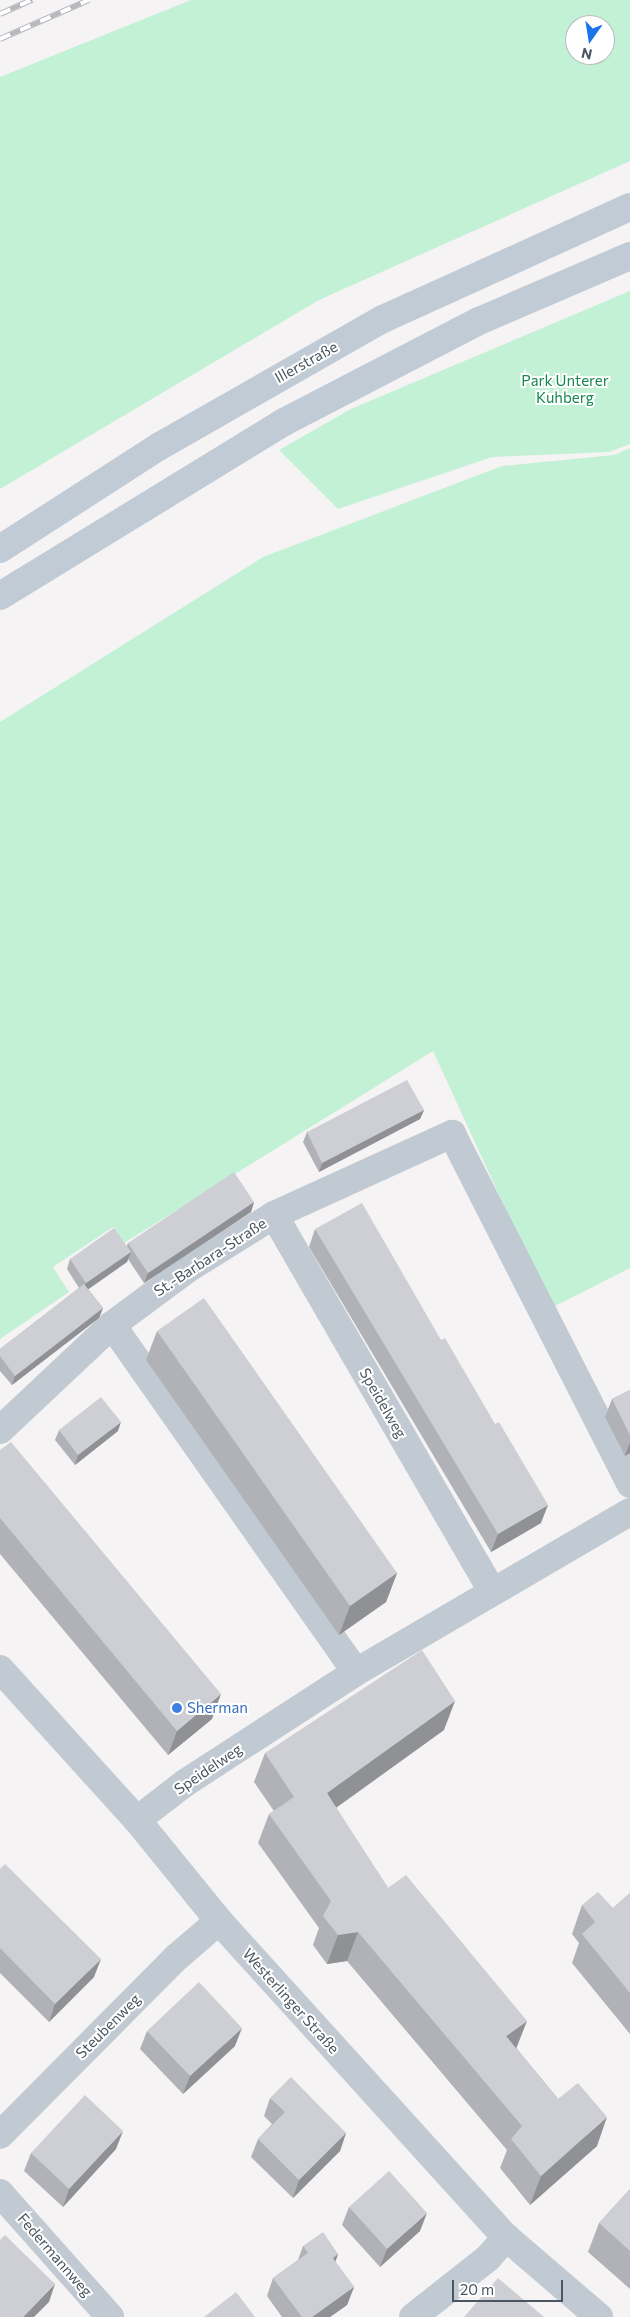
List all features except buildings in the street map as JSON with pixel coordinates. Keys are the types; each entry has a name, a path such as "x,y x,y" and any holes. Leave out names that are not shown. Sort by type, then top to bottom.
{"main road":[{"name":"Illerstraße","path":"0,549 160,446 383,318 630,207"},
{"path":"0,596 284,422 479,320 630,256"}],"street":[{"name":"St.-Barbara-Straße","path":"0,1430 112,1325 186,1270 274,1215 452,1134 630,1484"},
{"name":"Speidelweg","path":"274,1215 492,1590"},
{"path":"112,1325 356,1672"},
{"name":"Speidelweg","path":"137,1820 356,1672 492,1590 630,1512"},
{"name":"Westerlinger Straße","path":"0,1669 137,1820 219,1921 506,2237 599,2317"},
{"name":"Steubenweg","path":"0,2135 177,1957 219,1921"},
{"name":"Federmannweg","path":"0,2193 110,2317"},
{"path":"413,2317 488,2258 506,2237"}],"green space":[{"path":"191,0 630,0 630,161 319,300 0,489 0,77"},
{"name":"Park Unterer Kuhberg","path":"630,291 630,444 609,452 492,457 338,509 279,450 351,409"},
{"path":"630,448 630,1268 551,1308 433,1051 124,1243 113,1227 53,1267 69,1292 0,1339 0,722 263,557 502,466 614,455"}],"railway":[{"path":"0,14 32,0"},
{"path":"0,39 89,0"}],"place":[{"name":"Sherman","path":"177,1708"}]}
